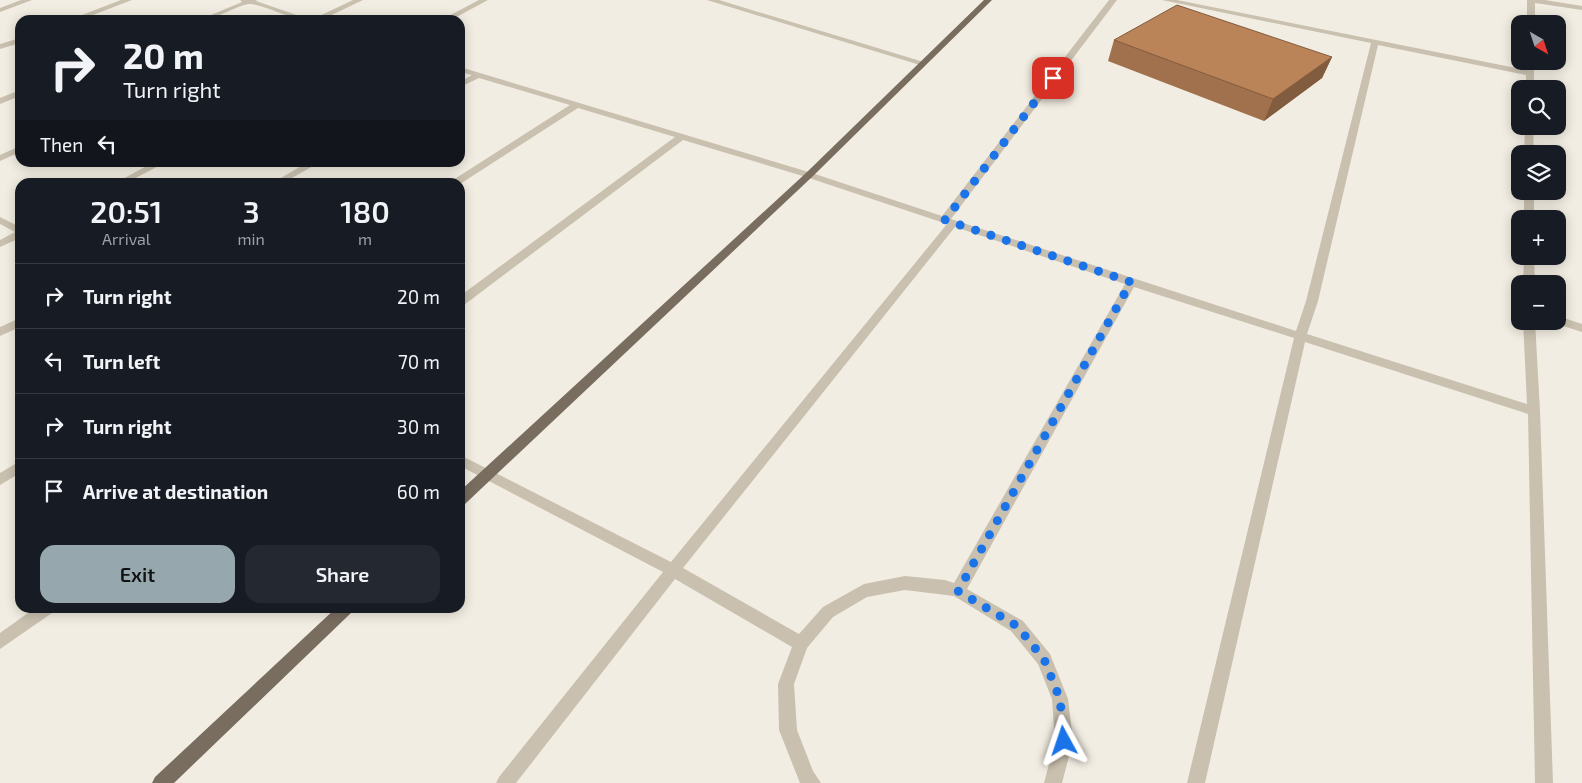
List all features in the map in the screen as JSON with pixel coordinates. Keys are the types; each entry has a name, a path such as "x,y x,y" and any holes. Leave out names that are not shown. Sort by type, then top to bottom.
{"main road":[{"path":"465,495 808,176 988,0"},
{"path":"161,783 341,613"}],"street":[{"path":"0,10 28,0"},
{"path":"87,15 128,0"},
{"path":"214,15 249,0 292,15"},
{"path":"326,15 359,0"},
{"path":"455,15 484,0"},
{"path":"711,0 923,63"},
{"path":"505,783 949,221 1113,0"},
{"path":"1166,0 1530,73 1530,80"},
{"path":"1531,15 1531,0 1582,8"},
{"path":"0,47 15,42"},
{"path":"1196,783 1300,336 1312,301 1375,43"},
{"path":"465,70 808,176 1534,411"},
{"path":"465,81 478,74"},
{"path":"0,101 15,95"},
{"path":"462,178 576,105"},
{"path":"465,298 681,137"},
{"path":"0,158 15,151"},
{"path":"130,178 152,167"},
{"path":"286,178 307,167"},
{"path":"0,220 15,229"},
{"path":"0,244 15,235"},
{"path":"958,591 1131,282"},
{"path":"1566,323 1582,328"},
{"path":"0,332 15,324"},
{"path":"1530,330 1534,411 1544,783"},
{"path":"465,463 673,570 801,644"},
{"path":"0,480 15,470"},
{"path":"812,783 806,777 788,730 786,684 801,644 828,612 864,591 905,583 945,587 958,591 1017,626 1044,659 1060,699 1064,741 1053,783"},
{"path":"0,642 40,613"}],"building":[{"path":"1177,5 1332,57 1273,99 1114,40"}],"route":[{"path":"1053,78 945,220 1131,282 958,591 1017,626 1044,659 1060,699 1064,741"}]}
